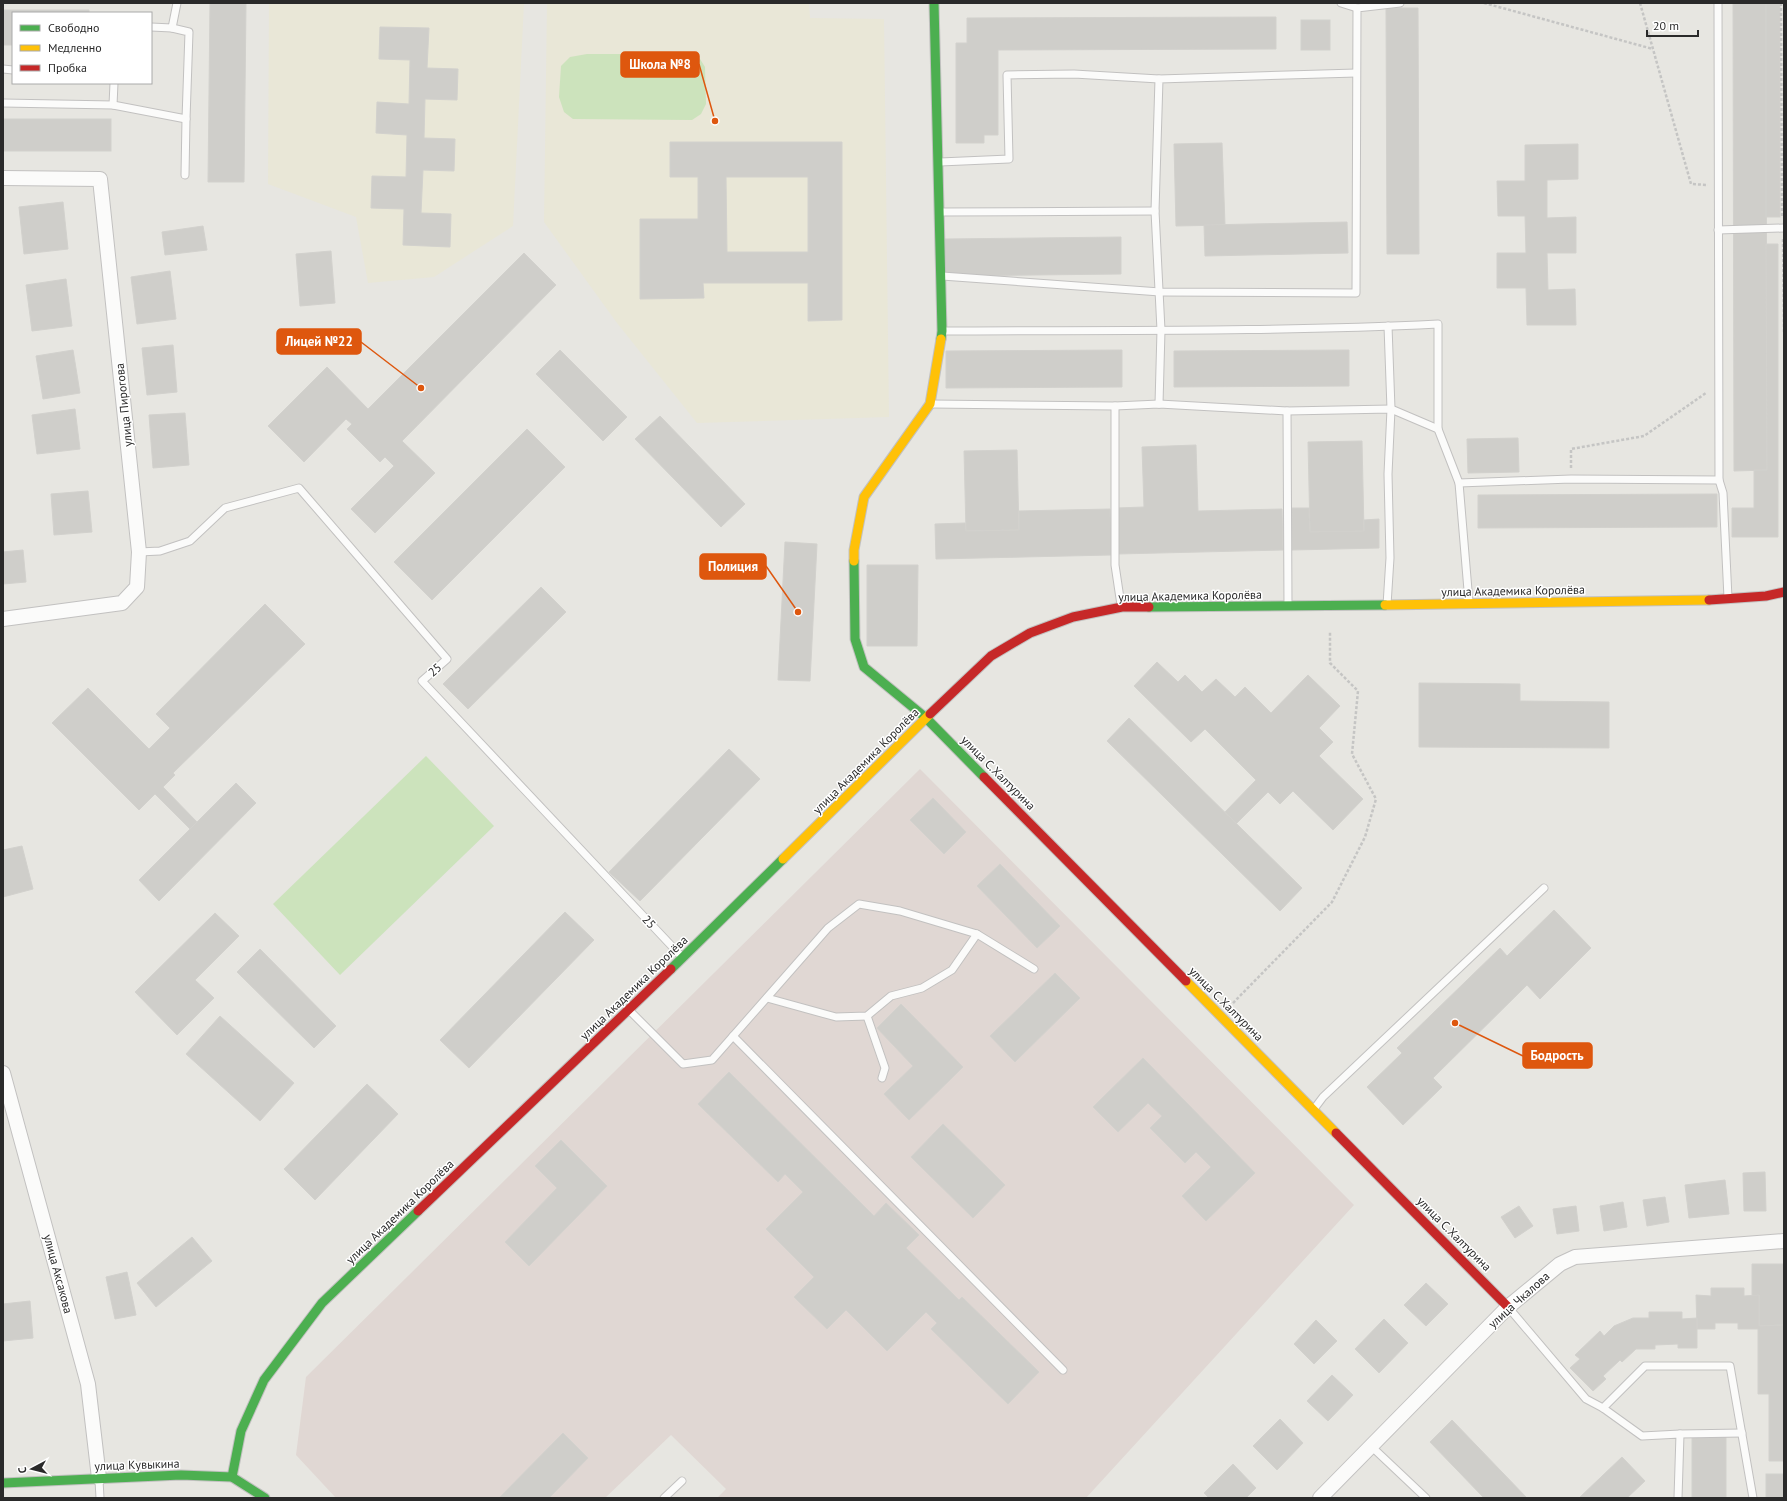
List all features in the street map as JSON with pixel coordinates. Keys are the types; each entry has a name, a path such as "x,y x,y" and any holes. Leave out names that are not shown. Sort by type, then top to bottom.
{"street":[{"path":"930,404 942,331 942,276 934,3"},
{"name":"улица Пирогова","path":"3,178 100,179 139,552 137,587 122,603 3,619"},
{"name":"улица С.Халтурина","path":"930,404 864,496 854,550 856,638 864,666 926,718 1508,1307"},
{"name":"улица Академика Королёва","path":"232,1477 241,1431 264,1380 322,1303 683,958 926,718 991,656 1030,632 1073,617 1122,607 1288,607 1728,600 1766,596 1784,592"},
{"path":"1728,600 1772,604"},
{"name":"улица Аксакова","path":"3,1073 88,1384 99,1478"},
{"name":"улица Чкалова","path":"1320,1498 1508,1307 1560,1264 1575,1257 1784,1242"},
{"name":"улица Кувыкина","path":"3,1483 181,1475 232,1477"},
{"path":"232,1477 265,1498"}],"lane":[{"path":"172,28 177,3"},
{"path":"1341,3 1357,8 1400,3"},
{"path":"1718,3 1719,480 1723,493 1728,600"},
{"path":"942,276 1160,292 1356,293 1357,8"},
{"path":"152,28 172,28 189,32 185,176"},
{"path":"938,162 1009,159 1007,75 1074,74 1159,79 1356,73"},
{"path":"1159,79 1155,211 1161,330 1159,404"},
{"path":"113,105 114,84"},
{"path":"3,103 113,105 186,119"},
{"path":"939,212 1155,211"},
{"path":"1718,230 1783,228"},
{"path":"942,331 1161,330 1438,324 1438,429 1459,483 1470,604"},
{"path":"1387,605 1390,558 1388,474 1391,409 1388,326"},
{"path":"930,404 1115,406 1159,404 1287,410 1391,409 1438,429"},
{"path":"1115,406 1115,565 1122,607"},
{"path":"1287,410 1288,607"},
{"path":"1459,483 1571,479 1719,480"},
{"name":"25","path":"139,552 160,551 190,541 225,508 299,488 447,660 422,682 683,958"},
{"path":"1313,1109 1322,1097 1544,888"},
{"path":"629,1010 683,1064 712,1060 828,928 859,904 900,911 977,934 1034,969"},
{"path":"767,998 836,1017 867,1016 890,996 922,988 952,970 977,934"},
{"path":"867,1016 884,1068 882,1078"},
{"path":"733,1036 1063,1370"},
{"path":"1508,1307 1586,1399 1603,1408 1642,1436 1742,1433"},
{"path":"1603,1408 1645,1366 1730,1366 1753,1498"},
{"path":"1678,1498 1680,1434"},
{"path":"1372,1446 1426,1498"},
{"path":"99,1478 100,1498"},
{"path":"664,1498 682,1481"}],"path":[{"path":"1484,3 1654,49"},
{"path":"1640,3 1691,184 1718,186"},
{"path":"1782,3 1784,333"},
{"path":"1571,479 1571,448 1644,436 1718,385"},
{"path":"1231,1005 1332,902 1365,837 1376,798 1352,754 1358,691 1330,663 1330,631"}],"shaded area":[{"path":"269,3 524,3 513,226 434,277 368,283 356,217 268,184"},
{"path":"547,3 809,3 810,18 884,19 889,417 697,423 617,323 544,222"},
{"path":"920,769 1354,1205 1086,1498 717,1498 726,1489 671,1435 605,1498 336,1498 296,1455 306,1377"}],"green space":[{"path":"587,54 693,54 700,59 705,67 706,104 701,114 692,120 573,119 564,112 559,97 561,66 570,57"},
{"path":"426,756 494,826 340,975 273,904"}],"building":[{"path":"210,3 246,3 244,182 208,182"},
{"path":"1733,3 1766,3 1767,470 1734,471"},
{"path":"1766,3 1780,3 1780,217 1766,217"},
{"path":"1386,8 1418,8 1419,254 1387,254"},
{"path":"3,10 89,10 89,12 12,12 12,45 3,45"},
{"path":"1276,17 1276,49 998,50 998,135 984,135 984,143 956,143 956,43 967,43 967,18"},
{"path":"1301,20 1330,20 1330,50 1301,50"},
{"path":"380,27 429,28 427,68 458,69 457,100 425,99 424,138 455,139 454,171 423,170 421,213 451,214 450,247 403,245 404,209 371,208 372,176 406,177 407,135 376,133 377,102 409,104 410,60 379,59"},
{"path":"3,119 111,119 111,151 3,151"},
{"path":"670,142 842,142 842,320 808,321 808,283 703,283 704,298 640,299 640,219 698,219 698,177 670,177","holes":["726,177 808,177 808,252 727,252"]},
{"path":"1222,143 1225,225 1176,226 1174,144"},
{"path":"1578,144 1578,179 1547,180 1547,218 1576,217 1576,253 1547,253 1548,290 1575,289 1576,325 1527,325 1526,288 1497,288 1497,253 1526,253 1525,216 1498,216 1497,181 1525,181 1525,145"},
{"path":"63,202 68,249 24,254 19,207"},
{"path":"1347,222 1348,253 1205,256 1204,225"},
{"path":"203,226 207,250 165,255 162,232"},
{"path":"1121,237 1121,274 945,276 945,239"},
{"path":"1766,244 1778,244 1778,537 1732,537 1732,508 1754,508 1754,470 1767,470"},
{"path":"331,251 335,303 300,306 296,254"},
{"path":"524,253 556,285 402,441 435,473 375,533 351,509 394,466 385,457 380,462 347,429 352,424 346,419 304,462 268,426 327,367 368,409"},
{"path":"170,271 176,319 137,324 131,277"},
{"path":"66,279 72,326 32,331 26,285"},
{"path":"173,345 177,392 147,395 142,348"},
{"path":"73,350 80,393 43,399 36,356"},
{"path":"560,350 627,417 603,441 536,374"},
{"path":"1122,350 1122,387 946,388 946,351"},
{"path":"1349,350 1349,386 1174,387 1174,351"},
{"path":"75,409 80,449 37,454 32,415"},
{"path":"185,413 189,465 153,468 149,415"},
{"path":"660,416 745,504 721,527 635,439"},
{"path":"527,429 565,467 432,600 394,562"},
{"path":"1518,438 1519,472 1468,473 1467,439"},
{"path":"1362,441 1364,531 1310,532 1308,442"},
{"path":"1196,445 1198,511 1282,509 1283,550 1118,554 1117,508 1144,507 1142,447"},
{"path":"1017,450 1019,530 966,531 964,451"},
{"path":"88,491 92,532 54,535 51,494"},
{"path":"1717,494 1717,527 1478,528 1478,495"},
{"path":"1291,508 1309,508 1310,532 1364,531 1364,520 1379,519 1379,548 1292,550"},
{"path":"1110,509 1111,555 936,559 935,524 965,523 966,531 1019,530 1019,511"},
{"path":"785,542 817,544 810,681 778,680"},
{"path":"23,550 26,582 3,584 3,552"},
{"path":"867,565 918,565 917,646 867,646"},
{"path":"541,587 566,612 468,709 443,684"},
{"path":"265,604 305,644 173,773 175,775 163,787 197,822 190,829 155,794 139,810 52,723 88,688 149,749 170,728 156,714"},
{"path":"1157,662 1178,682 1185,675 1202,692 1216,679 1235,697 1245,687 1271,713 1308,675 1340,706 1319,728 1333,742 1319,756 1363,799 1333,830 1293,791 1280,804 1268,792 1236,824 1225,812 1256,780 1205,729 1191,742 1134,686"},
{"path":"1419,683 1520,684 1520,701 1609,702 1609,748 1419,747"},
{"path":"1129,718 1302,888 1280,911 1107,741"},
{"path":"729,749 760,779 640,901 609,872"},
{"path":"236,783 256,803 159,901 139,880"},
{"path":"933,798 966,832 944,854 910,820"},
{"path":"22,846 33,889 3,897 3,850"},
{"path":"1000,864 1060,926 1037,948 977,886"},
{"path":"1554,910 1591,948 1540,999 1527,985 1433,1078 1442,1087 1403,1125 1367,1087 1402,1053 1397,1048 1500,948 1507,956"},
{"path":"565,912 594,940 469,1068 440,1040"},
{"path":"215,913 239,936 195,980 214,998 177,1035 135,992"},
{"path":"260,949 336,1026 314,1048 237,972"},
{"path":"1055,973 1080,998 1015,1062 990,1036"},
{"path":"901,1004 963,1067 909,1120 884,1094 913,1066 877,1028"},
{"path":"220,1016 294,1083 260,1121 186,1054"},
{"path":"1143,1058 1255,1173 1206,1221 1182,1196 1211,1167 1196,1152 1185,1163 1150,1128 1162,1116 1148,1103 1118,1132 1093,1107"},
{"path":"729,1072 874,1216 886,1203 919,1235 906,1248 959,1300 962,1297 1039,1372 1008,1404 931,1329 937,1323 926,1312 887,1351 846,1310 827,1329 794,1297 814,1277 766,1229 803,1192 785,1174 778,1182 698,1104"},
{"path":"367,1084 398,1114 315,1200 284,1169"},
{"path":"943,1124 1005,1185 973,1218 911,1157"},
{"path":"561,1140 607,1186 529,1266 505,1242 557,1188 535,1166"},
{"path":"1765,1172 1766,1211 1744,1211 1743,1173"},
{"path":"1725,1180 1729,1214 1689,1218 1685,1185"},
{"path":"1665,1197 1669,1222 1647,1226 1643,1200"},
{"path":"1623,1202 1627,1227 1604,1231 1600,1206"},
{"path":"1519,1206 1533,1226 1515,1238 1501,1217"},
{"path":"1576,1206 1579,1231 1557,1234 1553,1209"},
{"path":"192,1237 212,1261 156,1307 137,1283"},
{"path":"1752,1264 1784,1264 1784,1325 1759,1326 1759,1295 1752,1296"},
{"path":"127,1272 136,1315 115,1319 106,1277"},
{"path":"1426,1283 1448,1304 1426,1326 1404,1305"},
{"path":"1711,1288 1744,1288 1744,1296 1759,1295 1759,1326 1784,1325 1784,1461 1769,1461 1769,1394 1758,1394 1758,1329 1738,1329 1738,1323 1715,1323 1715,1329 1697,1329 1696,1295 1711,1296"},
{"path":"30,1301 33,1338 3,1341 3,1304"},
{"path":"1649,1312 1682,1312 1682,1319 1697,1318 1697,1348 1678,1348 1678,1344 1655,1345 1655,1349 1636,1349 1622,1362 1620,1360 1603,1376 1606,1379 1593,1391 1570,1368 1580,1359 1575,1355 1600,1331 1604,1336 1614,1326 1633,1318 1649,1318"},
{"path":"1384,1319 1408,1343 1379,1373 1355,1349"},
{"path":"1316,1320 1337,1341 1314,1364 1294,1344"},
{"path":"1332,1375 1353,1395 1328,1421 1307,1401"},
{"path":"1280,1419 1303,1443 1277,1470 1253,1446"},
{"path":"1452,1420 1527,1498 1484,1498 1430,1442"},
{"path":"563,1433 588,1458 549,1498 499,1498"},
{"path":"1692,1437 1726,1437 1726,1498 1692,1498"},
{"path":"1622,1457 1645,1481 1627,1498 1579,1498"},
{"path":"1233,1464 1256,1488 1246,1498 1209,1498 1204,1493"},
{"path":"1766,1474 1784,1474 1784,1498 1766,1498"}],"traffic: fast":[{"path":"934,3 941,339"},
{"path":"854,561 855,639 864,667 926,718 984,777"},
{"path":"1149,607 1385,605"},
{"path":"671,969 783,859"},
{"path":"232,1477 241,1431 264,1380 322,1303 418,1211"},
{"path":"3,1483 181,1475 232,1477 265,1498"}],"traffic: slow":[{"path":"854,561 854,550 864,497 930,404 941,339"},
{"path":"1385,605 1709,600"},
{"path":"783,859 930,714"},
{"path":"1186,981 1336,1133"}],"traffic: jam":[{"path":"1709,600 1766,596 1784,592"},
{"path":"930,714 991,656 1030,633 1073,617 1122,607 1149,607"},
{"path":"984,777 1186,981"},
{"path":"418,1211 671,969"},
{"path":"1336,1133 1508,1307"}],"place":[{"name":"Школа №8","path":"715,121"},
{"name":"Лицей №22","path":"421,388"},
{"name":"Полиция","path":"798,612"},
{"name":"Бодрость","path":"1455,1023"}]}
